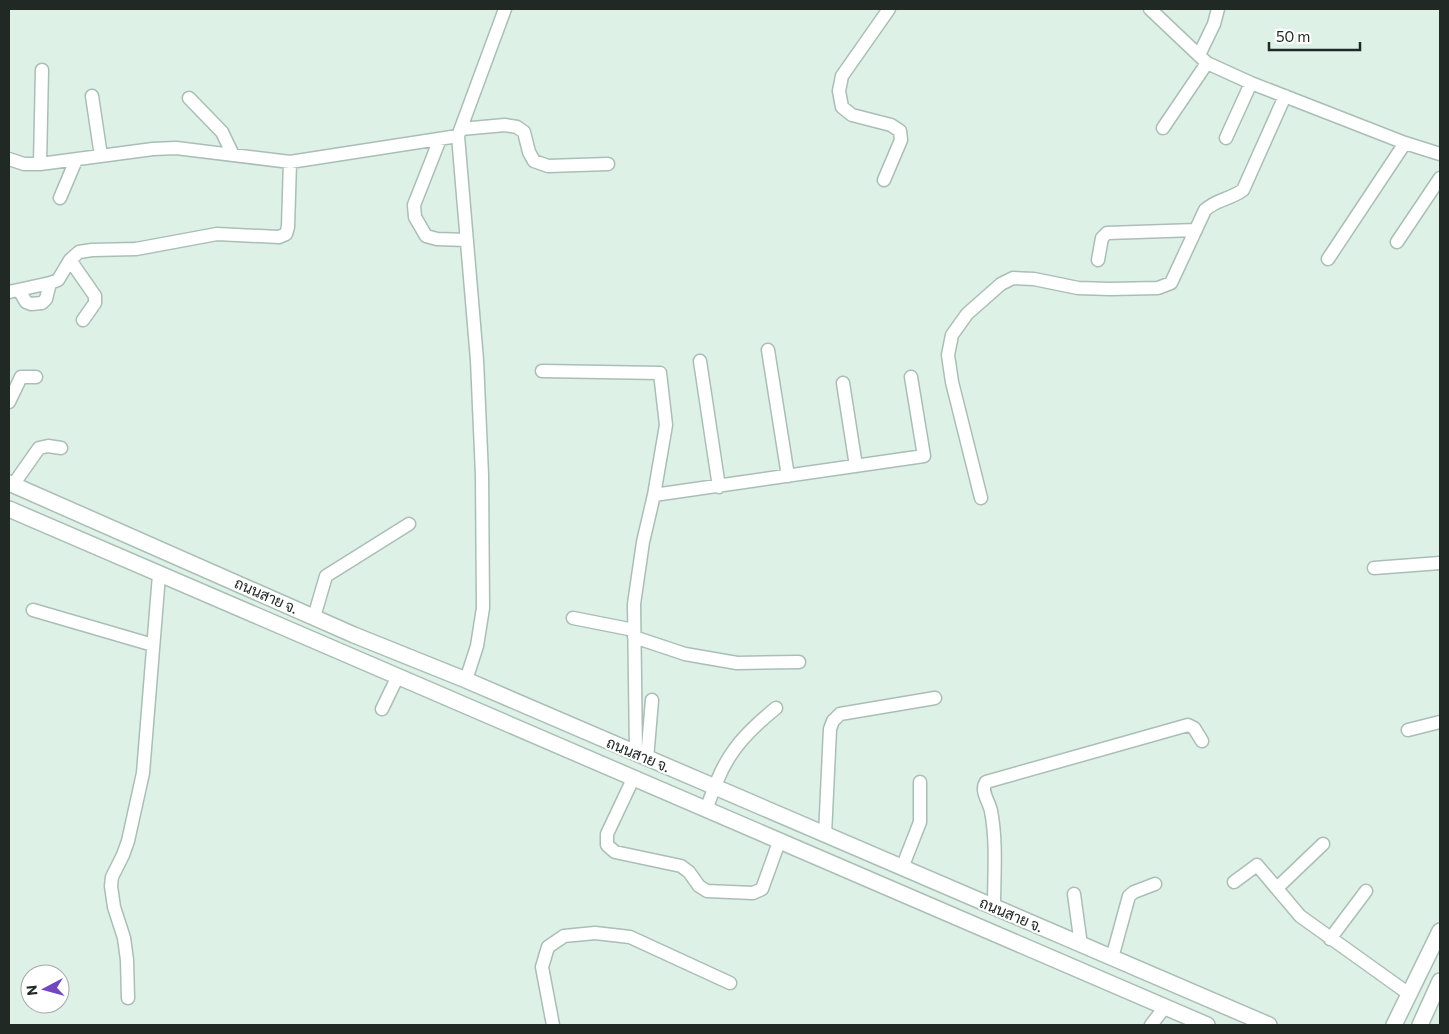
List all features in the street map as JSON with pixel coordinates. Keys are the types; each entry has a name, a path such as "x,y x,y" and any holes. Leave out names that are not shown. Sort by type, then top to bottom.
{"main road":[{"name":"ถนนสาย จ.","path":"11,484 314,617 466,680 641,757 1269,1025"},
{"name":"ถนนสาย จ.","path":"9,510 1207,1025"},
{"path":"1394,1025 1440,931"},
{"path":"1423,1022 1440,982"}],"street":[{"path":"466,680 481,629 483,608 483,541 477,360 459,132 505,9 498,9"},
{"path":"884,180 901,140 900,131 891,125 852,115 842,107 839,91 842,76 889,9"},
{"path":"1150,9 1203,59 1250,83 1405,143 1440,154"},
{"path":"1163,128 1203,59 1218,9"},
{"path":"40,164 42,70"},
{"path":"1226,138 1250,83"},
{"path":"92,96 100,156"},
{"path":"982,498 952,382 948,355 952,335 967,314 1001,284 1013,278 1034,279 1078,288 1110,290 1158,288 1171,283 1205,210 1213,203 1232,197 1243,190 1285,96"},
{"path":"189,98 222,132 233,155"},
{"path":"9,159 24,164 40,164 153,149 176,148 290,162 440,139 459,132 505,124 517,126 524,132 529,152 534,161 548,166 608,164"},
{"path":"440,139 414,205 415,217 426,236 437,240 467,240"},
{"path":"1328,259 1405,143"},
{"path":"60,198 76,160"},
{"path":"14,291 58,280 70,260 79,252 136,249 217,234 280,237 286,234 288,227 290,162"},
{"path":"1397,242 1440,178"},
{"path":"1098,260 1102,238 1106,233 1196,230"},
{"path":"70,260 95,296 95,303 82,320"},
{"path":"14,291 26,302 31,304 42,303 46,299 50,283"},
{"path":"768,350 788,476"},
{"path":"700,361 719,487"},
{"path":"542,371 660,373 666,425 654,495 643,542 634,604 641,757"},
{"path":"654,495 924,456 911,376"},
{"path":"9,402 21,377 36,377"},
{"path":"843,383 856,466"},
{"path":"11,484 39,448 48,446 61,448"},
{"path":"314,617 326,576 409,524"},
{"path":"1374,568 1440,563"},
{"path":"128,998 127,960 124,938 114,907 111,886 112,877 124,856 143,773 159,575"},
{"path":"33,610 153,645"},
{"path":"573,618 634,633 685,654 737,663 799,662"},
{"path":"382,709 397,678"},
{"path":"826,836 830,729 833,721 840,714 936,698"},
{"path":"641,757 652,700"},
{"path":"706,810 714,788 731,753 757,724 776,708"},
{"path":"1408,730 1440,722"},
{"path":"994,907 994,836 991,809 983,786 986,782 1188,725 1194,728 1202,741"},
{"path":"633,779 607,834 607,845 615,852 681,866 707,891 753,893 762,889 779,842"},
{"path":"902,868 920,822 920,782"},
{"path":"1277,888 1323,844"},
{"path":"1234,882 1257,866 1300,916 1409,994"},
{"path":"1112,958 1129,896 1134,892 1155,884"},
{"path":"1330,939 1366,891"},
{"path":"1074,894 1081,945"},
{"path":"553,1025 542,967 548,947 564,936 595,933 630,937 730,983"},
{"path":"1151,1025 1164,1007"}]}
